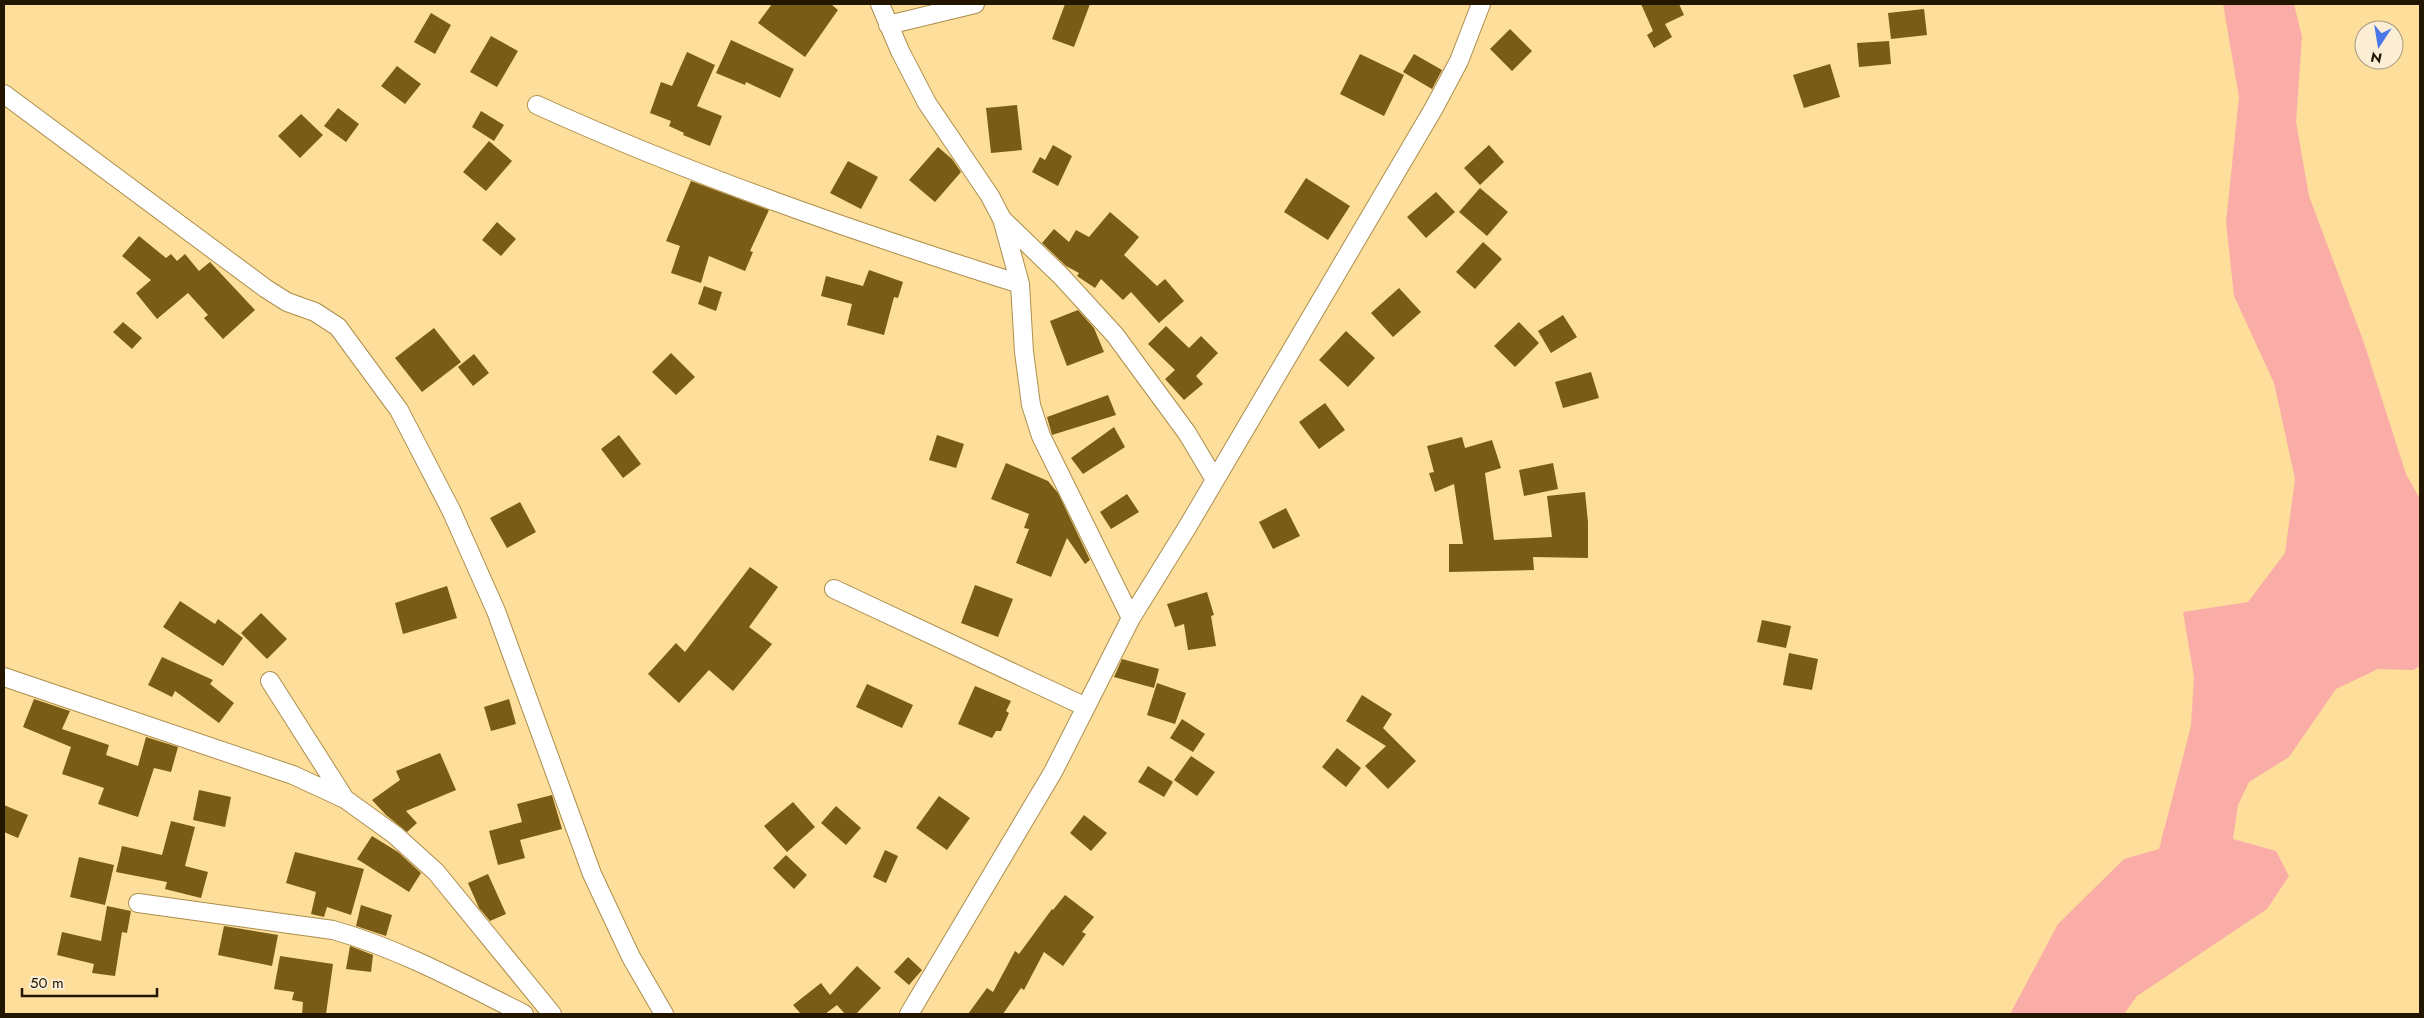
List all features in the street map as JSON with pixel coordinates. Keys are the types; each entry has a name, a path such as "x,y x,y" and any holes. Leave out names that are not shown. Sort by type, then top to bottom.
{"street":[{"path":"880,4 888,25 927,103 990,196 1002,219 1020,284 1024,352 1032,406 1041,436 1131,618"},
{"path":"888,25 975,4"},
{"path":"908,1014 1053,772 1131,618 1215,480 1434,108 1459,62 1481,4"},
{"path":"4,94 265,288 287,302 315,312 338,327 399,410 451,510 496,611 592,874 631,957 664,1014"},
{"path":"537,105 605,136 747,191 1020,284"},
{"path":"1002,219 1068,283 1115,335 1187,433 1215,480"},
{"path":"834,589 1086,707"},
{"path":"4,677 293,775 345,800 395,835 436,872 552,1014"},
{"path":"270,680 345,800"},
{"path":"138,903 333,930 358,937 383,946 524,1014"}],"shaded area":[{"path":"2223,4 2294,4 2302,37 2296,122 2309,196 2363,340 2406,474 2420,499 2420,666 2413,670 2378,669 2336,689 2289,757 2249,782 2238,805 2233,839 2276,851 2289,876 2267,909 2137,996 2124,1014 2010,1014 2058,924 2124,859 2159,849 2191,726 2194,677 2183,612 2248,602 2285,553 2295,479 2274,383 2234,296 2226,222 2239,97"}],"building":[{"path":"772,4 831,4 838,10 805,57 758,23"},
{"path":"1065,4 1090,4 1074,47 1052,39"},
{"path":"1641,4 1679,4 1684,15 1665,24 1672,37 1654,48 1647,35 1653,31"},
{"path":"1924,9 1927,35 1891,39 1888,13"},
{"path":"431,13 451,25 435,54 414,42"},
{"path":"1510,29 1532,51 1512,71 1490,49"},
{"path":"491,36 518,51 497,87 470,72"},
{"path":"731,40 794,69 780,98 746,82 745,85 716,73"},
{"path":"1889,41 1891,64 1859,67 1857,43"},
{"path":"687,52 715,65 697,106 722,116 710,146 683,135 684,133 669,126 671,121 650,113 661,82 672,86"},
{"path":"1360,54 1404,75 1384,116 1340,94"},
{"path":"1414,54 1442,70 1432,89 1403,72"},
{"path":"1830,64 1840,97 1804,108 1793,75"},
{"path":"397,66 421,84 405,104 381,86"},
{"path":"1017,105 1022,150 991,153 986,108"},
{"path":"338,108 359,124 346,142 324,126"},
{"path":"481,111 504,125 494,141 472,127"},
{"path":"301,114 323,135 300,158 278,136"},
{"path":"489,141 512,161 486,191 463,172"},
{"path":"1053,145 1072,156 1058,186 1032,172 1040,157 1045,160"},
{"path":"1489,145 1504,162 1480,185 1464,168"},
{"path":"938,147 952,159 961,172 935,202 909,180"},
{"path":"848,161 878,177 861,209 830,193"},
{"path":"1306,178 1350,206 1328,240 1284,212"},
{"path":"691,181 769,210 750,251 753,252 745,271 709,256 701,283 671,273 680,246 666,241"},
{"path":"1480,188 1508,212 1487,236 1459,212"},
{"path":"1436,192 1455,212 1426,238 1407,217"},
{"path":"1110,212 1139,237 1124,255 1157,286 1165,279 1184,301 1159,323 1131,292 1123,300 1101,279 1095,288 1077,276 1079,273 1066,266 1042,243 1054,229 1069,242 1076,230 1089,237"},
{"path":"497,222 516,239 501,256 482,240"},
{"path":"139,236 166,258 171,254 177,261 185,254 199,271 210,262 255,310 223,339 204,318 208,315 188,293 157,319 136,293 151,280 122,256"},
{"path":"1483,242 1502,259 1475,289 1456,272"},
{"path":"869,270 903,282 898,298 894,297 884,335 847,325 852,304 821,296 826,276 863,286"},
{"path":"704,286 722,292 716,311 698,304"},
{"path":"1399,288 1421,312 1393,337 1371,313"},
{"path":"1078,310 1094,328 1104,352 1067,366 1050,321"},
{"path":"1563,315 1577,337 1551,353 1538,331"},
{"path":"123,322 142,338 132,349 113,332"},
{"path":"1519,322 1539,343 1515,367 1494,346"},
{"path":"1166,326 1189,348 1201,336 1218,353 1196,376 1203,384 1184,400 1165,379 1175,370 1148,344"},
{"path":"434,328 461,362 422,392 395,358"},
{"path":"1346,331 1375,358 1348,387 1319,360"},
{"path":"671,353 695,377 676,395 652,372"},
{"path":"474,354 489,373 473,386 458,367"},
{"path":"1591,372 1599,398 1563,408 1555,382"},
{"path":"1108,395 1116,415 1052,435 1047,417"},
{"path":"1325,403 1345,430 1319,449 1299,422"},
{"path":"1114,427 1125,447 1083,474 1071,458"},
{"path":"619,435 641,464 623,478 601,449"},
{"path":"937,435 964,444 956,468 929,460"},
{"path":"1462,437 1465,448 1492,440 1501,468 1485,473 1494,540 1552,537 1547,496 1585,492 1588,522 1588,558 1533,557 1534,570 1449,572 1449,544 1463,544 1454,484 1435,492 1429,473 1434,472 1427,446"},
{"path":"1006,463 1048,481 1058,493 1090,560 1085,564 1067,538 1051,577 1016,563 1029,529 1024,528 1029,514 991,499"},
{"path":"1553,463 1558,489 1524,496 1519,470"},
{"path":"1127,494 1139,512 1111,529 1100,512"},
{"path":"520,502 536,532 507,548 490,518"},
{"path":"1286,508 1300,536 1273,549 1259,522"},
{"path":"750,567 778,587 749,627 772,644 733,691 709,670 679,703 648,674 676,643 685,652"},
{"path":"975,585 1013,599 998,637 961,623"},
{"path":"447,586 457,618 403,634 395,603"},
{"path":"1207,592 1214,615 1211,616 1216,646 1188,650 1184,624 1175,627 1167,604"},
{"path":"180,601 215,624 218,619 243,638 223,666 163,627"},
{"path":"261,613 287,639 267,659 241,633"},
{"path":"1762,620 1791,626 1786,648 1757,642"},
{"path":"1789,653 1818,659 1812,690 1783,685"},
{"path":"162,657 213,680 210,684 234,703 219,723 175,691 172,697 148,685"},
{"path":"1122,659 1159,669 1154,688 1114,677"},
{"path":"1157,683 1186,693 1175,724 1147,715"},
{"path":"867,684 913,705 902,728 856,707"},
{"path":"975,686 1011,701 1006,711 1009,713 1001,731 996,731 992,738 958,724"},
{"path":"1362,695 1392,714 1383,728 1416,761 1388,789 1365,766 1386,746 1346,721"},
{"path":"34,699 70,711 62,729 109,745 106,755 138,766 146,737 178,747 171,772 154,768 138,817 98,804 104,788 62,774 71,747 23,727"},
{"path":"509,699 516,724 491,731 484,707"},
{"path":"1182,719 1205,734 1193,752 1170,738"},
{"path":"1337,748 1361,768 1346,787 1322,767"},
{"path":"440,753 456,790 406,811 417,823 407,832 386,815 372,800 400,780 396,771"},
{"path":"1191,756 1215,772 1197,796 1174,780"},
{"path":"1148,766 1173,782 1164,797 1138,782"},
{"path":"199,790 231,797 225,827 193,820"},
{"path":"552,795 562,829 520,840 525,858 498,865 489,831 522,822 517,804"},
{"path":"939,796 970,818 947,850 916,828"},
{"path":"793,802 815,827 787,852 764,826"},
{"path":"4,805 28,815 18,838 4,832"},
{"path":"836,806 861,828 846,845 821,823"},
{"path":"1084,815 1107,833 1091,851 1070,833"},
{"path":"171,821 195,827 185,866 208,872 201,898 165,889 167,882 116,872 122,846 162,855"},
{"path":"372,836 398,852 421,873 409,892 357,859"},
{"path":"885,850 898,856 886,883 873,877"},
{"path":"295,852 364,869 351,915 327,907 324,917 311,914 316,892 286,883"},
{"path":"786,855 807,875 794,889 773,868"},
{"path":"79,857 114,865 105,905 70,897"},
{"path":"488,874 506,914 490,921 479,908 468,883"},
{"path":"1065,895 1094,917 1082,932 1086,934 1063,966 1044,952 1024,990 1021,988 1003,1014 968,1014 987,988 993,992 1015,951 1019,954 1052,909"},
{"path":"361,905 392,915 386,936 356,926"},
{"path":"107,906 131,911 127,933 122,932 115,976 92,973 94,964 57,955 62,932 101,941"},
{"path":"224,926 278,935 272,966 218,955"},
{"path":"350,946 373,955 371,972 346,969"},
{"path":"280,956 333,964 326,1014 302,1014 303,1002 292,1000 294,992 274,989"},
{"path":"908,957 922,970 909,985 894,972"},
{"path":"857,966 881,988 856,1014 845,1014 837,1005 825,1014 801,1014 793,1005 821,983 830,995"}]}
